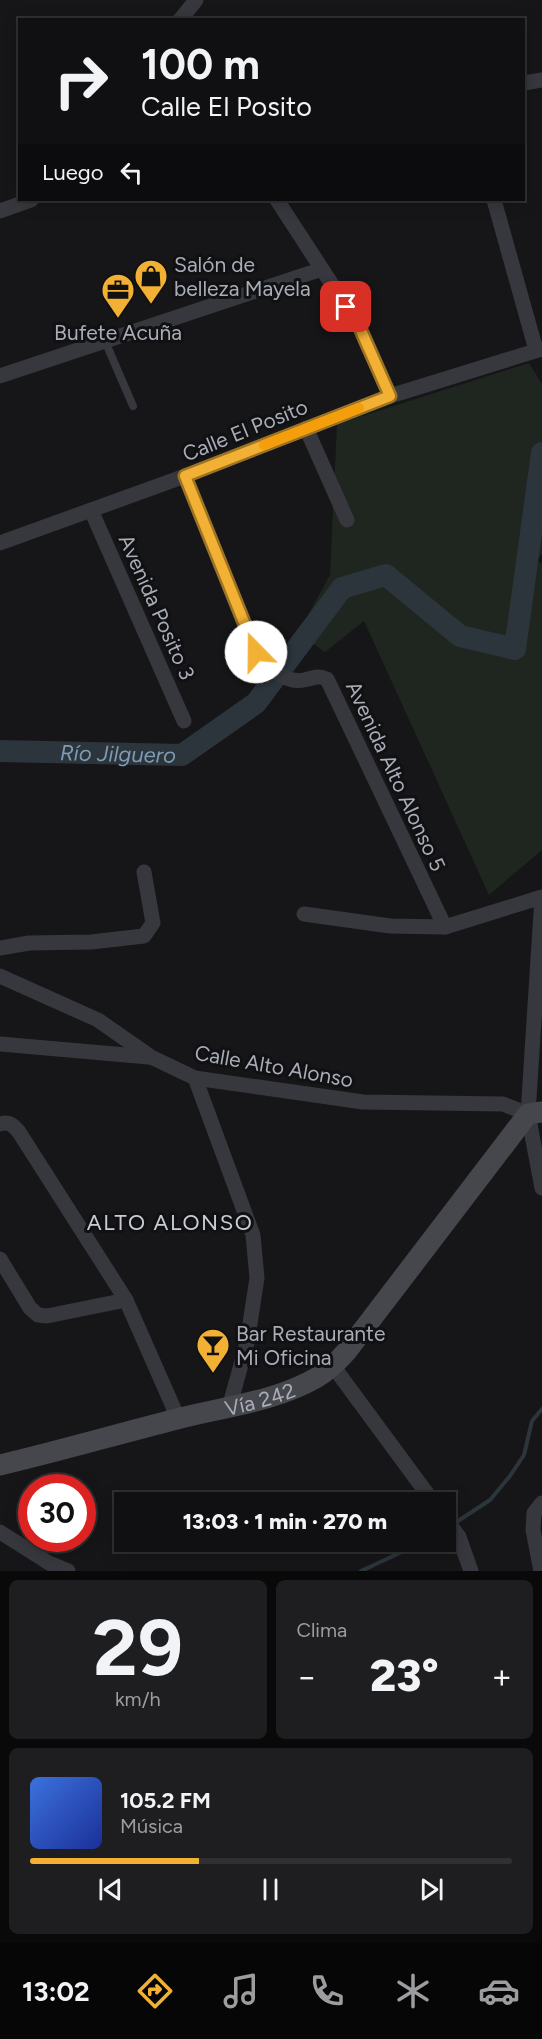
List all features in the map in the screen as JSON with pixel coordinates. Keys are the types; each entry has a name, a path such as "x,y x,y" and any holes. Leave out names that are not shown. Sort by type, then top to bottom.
{"main road":[{"name":"Vía 242","path":"0,1465 178,1418 229,1408 281,1393 316,1378 333,1366 354,1341 535,1113"}],"street":[{"path":"182,18 196,0"},
{"path":"525,83 542,80"},
{"path":"0,211 25,201"},
{"path":"278,201 359,326 390,396"},
{"path":"494,201 539,350"},
{"path":"0,376 322,268"},
{"name":"Calle El Posito","path":"0,543 185,476 390,396 539,350"},
{"path":"306,428 347,520"},
{"name":"Avenida Alto Alonso 5","path":"185,476 256,652 270,667 288,679 301,680 321,676 327,679 445,927"},
{"name":"Avenida Posito 3","path":"91,510 184,721"},
{"path":"0,948 29,943 91,942 144,936 153,923 144,872"},
{"path":"304,914 390,926 445,927 542,897 535,1113 542,1188"},
{"name":"Calle Alto Alonso","path":"0,976 98,1020 151,1057 195,1078 363,1102 503,1104 535,1113"},
{"path":"0,1044 151,1057"},
{"path":"195,1078 253,1235 257,1278 247,1343 229,1408"},
{"path":"0,1124 5,1122 13,1124 19,1132 126,1300 178,1418"},
{"path":"0,1259 30,1308 38,1315 47,1316 126,1300"},
{"path":"333,1366 426,1492"},
{"path":"541,1571 533,1530 534,1513 542,1503"},
{"path":"0,1532 49,1563 68,1571"},
{"path":"456,1533 471,1571"}],"lane":[{"path":"105,341 133,406"}],"shaded area":[{"path":"529,363 542,384 542,554 535,560 542,564 542,850 489,895 364,621 325,652 298,633 330,575 337,424"}],"waterway":[{"name":"Río Jilguero","path":"0,751 182,755 256,703 342,588 386,575 460,636 515,649 542,453"},
{"path":"456,1522 490,1500 510,1476 524,1455 532,1421 542,1409"},
{"path":"361,1571 402,1552"}],"slow traffic":[{"path":"264,445 359,408"}],"place":[{"name":"Salón de belleza Mayela","path":"151,305"},
{"name":"Bufete Acuña","path":"118,319"},
{"name":"Bar Restaurante Mi Oficina","path":"213,1374"}],"district":[{"name":"ALTO ALONSO","path":"170,1222"}],"route":[{"path":"256,652 185,476 390,396 359,326 346,307"}]}
